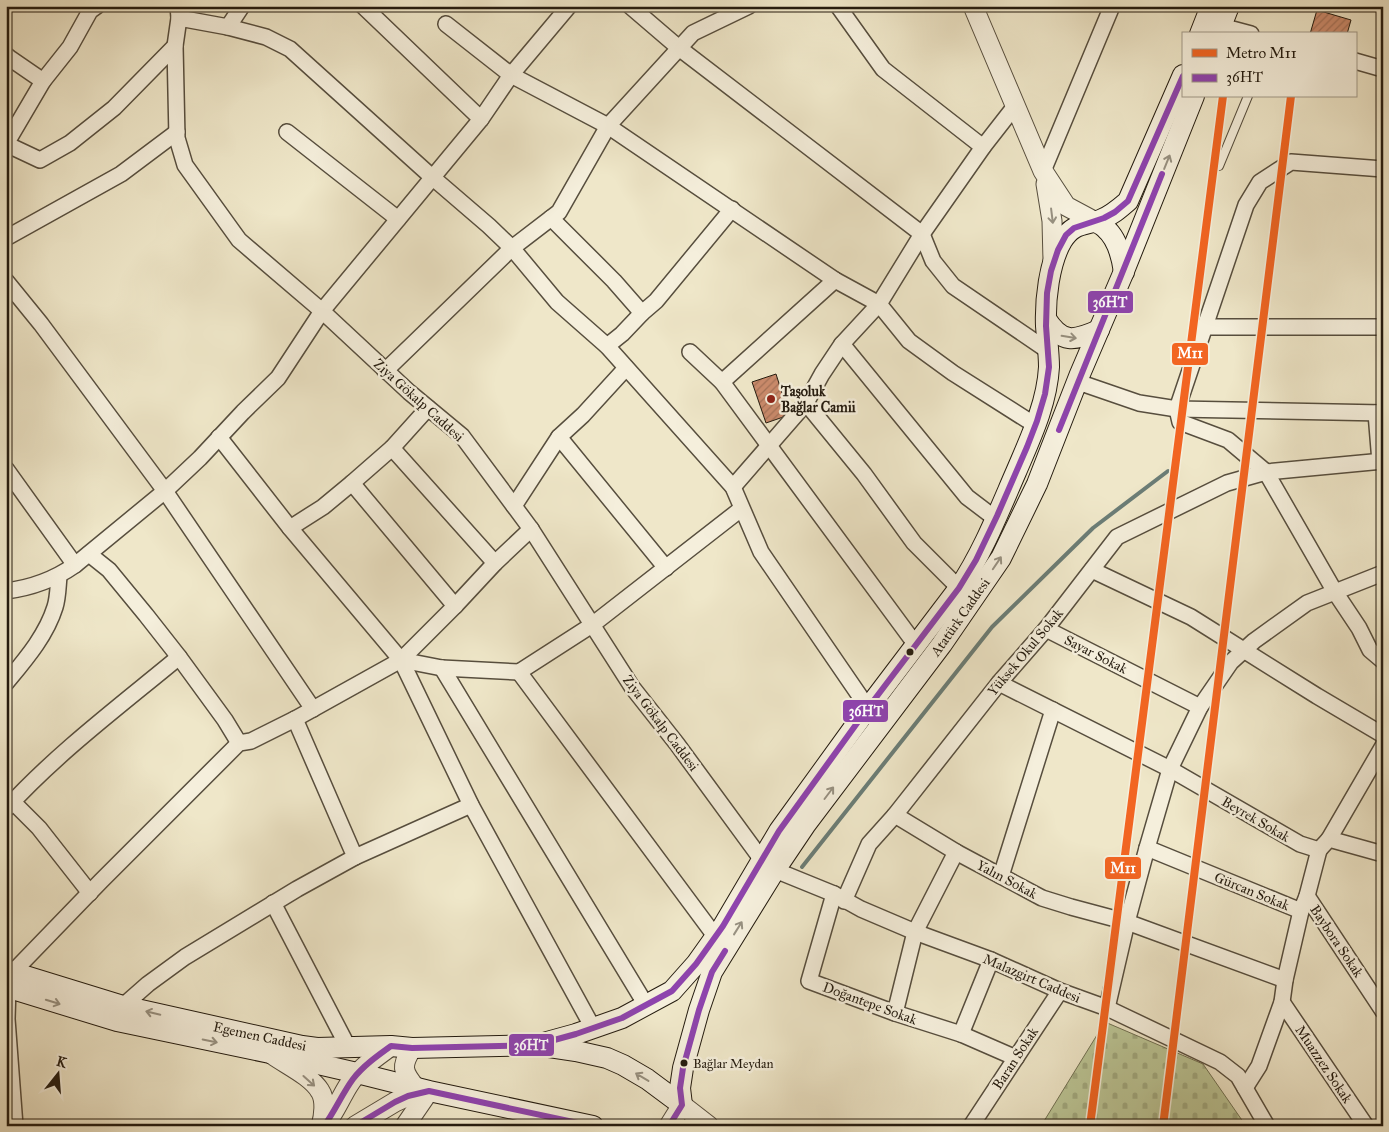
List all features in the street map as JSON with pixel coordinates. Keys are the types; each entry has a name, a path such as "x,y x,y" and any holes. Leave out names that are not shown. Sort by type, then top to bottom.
{"main road":[{"path":"1201,32 1211,6"},
{"path":"1223,31 1229,6"},
{"name":"Atatürk Caddesi","path":"682,1105 680,1088 683,1068 712,972 768,865 779,830 959,588 973,567 996,519 1035,425 1044,396 1049,367 1046,319 1047,296 1052,263 1062,241 1071,229 1100,220 1114,213 1128,201 1182,77"},
{"name":"Atatürk Caddesi","path":"536,1045 622,1018 672,991 696,964 768,865 806,824 942,644 1001,558 1037,484 1193,98"},
{"path":"1094,221 1111,234 1122,261 1124,272"},
{"path":"1046,319 1053,331 1070,338 1081,338 1099,330"},
{"name":"Egemen Caddesi","path":"8,979 120,1014 270,1053 568,1124 593,1126"},
{"name":"Egemen Caddesi","path":"120,1014 317,1048 536,1045 576,1050 607,1058 647,1079 682,1105"}],"street":[{"path":"228,27 242,6"},
{"path":"363,6 481,119"},
{"path":"6,591 18,590 59,576 75,565 164,491 200,458 278,378 322,311 481,119 511,75 569,6"},
{"path":"630,6 679,48 922,234 933,261 953,286 1048,350"},
{"path":"385,371 512,248 559,212 608,126 679,48 694,33 749,6"},
{"path":"838,6 883,69 983,147"},
{"path":"973,6 1043,171 1066,206 1094,221"},
{"path":"1052,263 1052,221 1043,171 1112,6"},
{"path":"91,8 70,47 43,81 6,144 40,160 70,143 114,108 175,46"},
{"path":"178,12 266,37 290,49 512,248 558,302 606,346 733,487 761,552 868,708"},
{"name":"Ziya Gökalp Caddesi","path":"178,12 175,46 177,138 185,165 239,240 322,311 385,371 462,436 531,529 632,687 768,865"},
{"path":"446,24 511,75 608,126 835,280 879,304 909,341 953,373 1035,425"},
{"path":"6,55 43,81"},
{"path":"1356,61 1383,69"},
{"path":"733,487 806,403 842,344 879,304 922,234 983,147 1015,106"},
{"path":"6,238 121,174 177,132"},
{"path":"287,132 398,219"},
{"path":"1383,169 1291,162 1260,182 1246,205 1177,409 1180,422 1228,440 1266,472 1335,592 1359,628 1370,650 1383,662"},
{"path":"606,346 622,334 656,300 732,209"},
{"path":"551,218 614,281 642,313"},
{"path":"722,382 835,280"},
{"path":"6,281 41,324 164,491 313,709"},
{"path":"1205,327 1383,327"},
{"path":"842,344 967,497 996,519"},
{"path":"690,352 722,382 916,645"},
{"path":"514,506 558,437 583,415 626,368"},
{"path":"1078,382 1139,403 1177,409 1379,413 1381,461"},
{"path":"806,403 864,474 914,543 959,588"},
{"path":"290,528 323,507 352,483 392,448 428,408"},
{"path":"219,437 290,528 401,660 471,805 593,1028"},
{"path":"558,437 666,568"},
{"path":"392,448 495,563"},
{"name":"Yüksek Okul Sokak","path":"839,898 869,844 895,815 999,682 1046,628 1117,538 1227,483 1266,472 1381,461"},
{"path":"6,469 75,565"},
{"path":"352,483 455,606"},
{"path":"401,660 442,668 519,672 592,625 741,509"},
{"path":"16,1126 10,1109 8,979 108,874 239,743 250,741 295,719 401,660 495,563 531,529"},
{"path":"89,554 109,570 179,657 226,720 239,743"},
{"path":"1092,570 1191,617 1383,735"},
{"path":"1107,1008 1127,922 1170,769 1200,707 1231,662 1254,641 1308,603 1383,573"},
{"path":"6,683 33,650 44,632 56,606 59,576"},
{"name":"Sayar Sokak","path":"1046,628 1200,707"},
{"path":"90,893 39,828 9,805 72,746 179,657"},
{"path":"442,668 646,1005"},
{"path":"519,672 715,936"},
{"name":"Beyrek Sokak","path":"999,682 1170,769 1300,844 1324,844 1383,854"},
{"path":"1001,876 1053,710"},
{"path":"295,719 355,857"},
{"path":"1245,1088 1259,1066 1282,1002 1285,980 1302,911 1324,844 1383,746"},
{"path":"120,1014 148,984 185,957 273,904 355,857 471,805"},
{"name":"Yalın Sokak","path":"895,815 956,852 1042,898 1127,922"},
{"name":"Gürcan Sokak","path":"1147,848 1302,911"},
{"path":"895,1013 915,932 956,852"},
{"name":"Malazgirt Caddesi","path":"768,865 915,932 991,960 1060,991 1107,1008 1220,1062 1238,1076 1267,1126"},
{"name":"Baybora Sokak","path":"1307,896 1383,1010"},
{"name":"Doğantepe Sokak","path":"839,898 809,981 895,1013 961,1034 1016,1058"},
{"path":"273,904 348,1047"},
{"path":"1127,922 1285,980"},
{"path":"961,1034 991,960"},
{"name":"Baran Sokak","path":"971,1126 1060,991"},
{"name":"Muazzez Sokak","path":"1282,1002 1366,1126"},
{"path":"322,1126 330,1120 357,1073 390,1046"},
{"path":"412,1048 405,1060 404,1067 408,1078 422,1089"},
{"path":"270,1053 307,1078 321,1092 324,1108 322,1126"},
{"path":"355,1126 395,1102 422,1089"},
{"path":"405,1126 422,1089"},
{"path":"669,1126 682,1105"},
{"path":"682,1105 692,1126"},
{"name":"Egemen Caddesi","path":"682,1105 709,1126"}],"lane":[{"path":"1219,166 1247,98"}],"green space":[{"path":"1105,1022 1203,1064 1246,1126 1041,1126"}],"building":[{"path":"1317,10 1351,20 1348,32 1311,32"},
{"name":"Taşoluk Bağlar Camii","path":"776,374 789,415 766,423 752,382"}],"waterway":[{"path":"802,867 992,627 1093,528 1168,471"}],"metro line":[{"name":"M11","path":"1090,1126 1223,98"},
{"name":"M11","path":"1163,1126 1291,98"}],"transit line":[{"name":"36HT","path":"324,1126 357,1074 391,1046 412,1048 536,1045 622,1018 672,991 696,964 723,926 779,831 868,708 959,588 976,560 1027,447 1045,394 1049,367 1046,326 1047,293 1051,271 1058,250 1066,235 1074,228 1104,218 1128,201 1182,78"},
{"name":"36HT","path":"1059,430 1162,174"},
{"name":"36HT","path":"669,1126 682,1105 680,1088 683,1068 699,1010 712,972 725,951"},
{"name":"36HT","path":"355,1126 395,1102 408,1096 429,1091 592,1126"}],"place":[{"name":"Taşoluk Bağlar Camii","path":"771,399"},
{"name":"Bağlar Meydan","path":"684,1063"}]}
